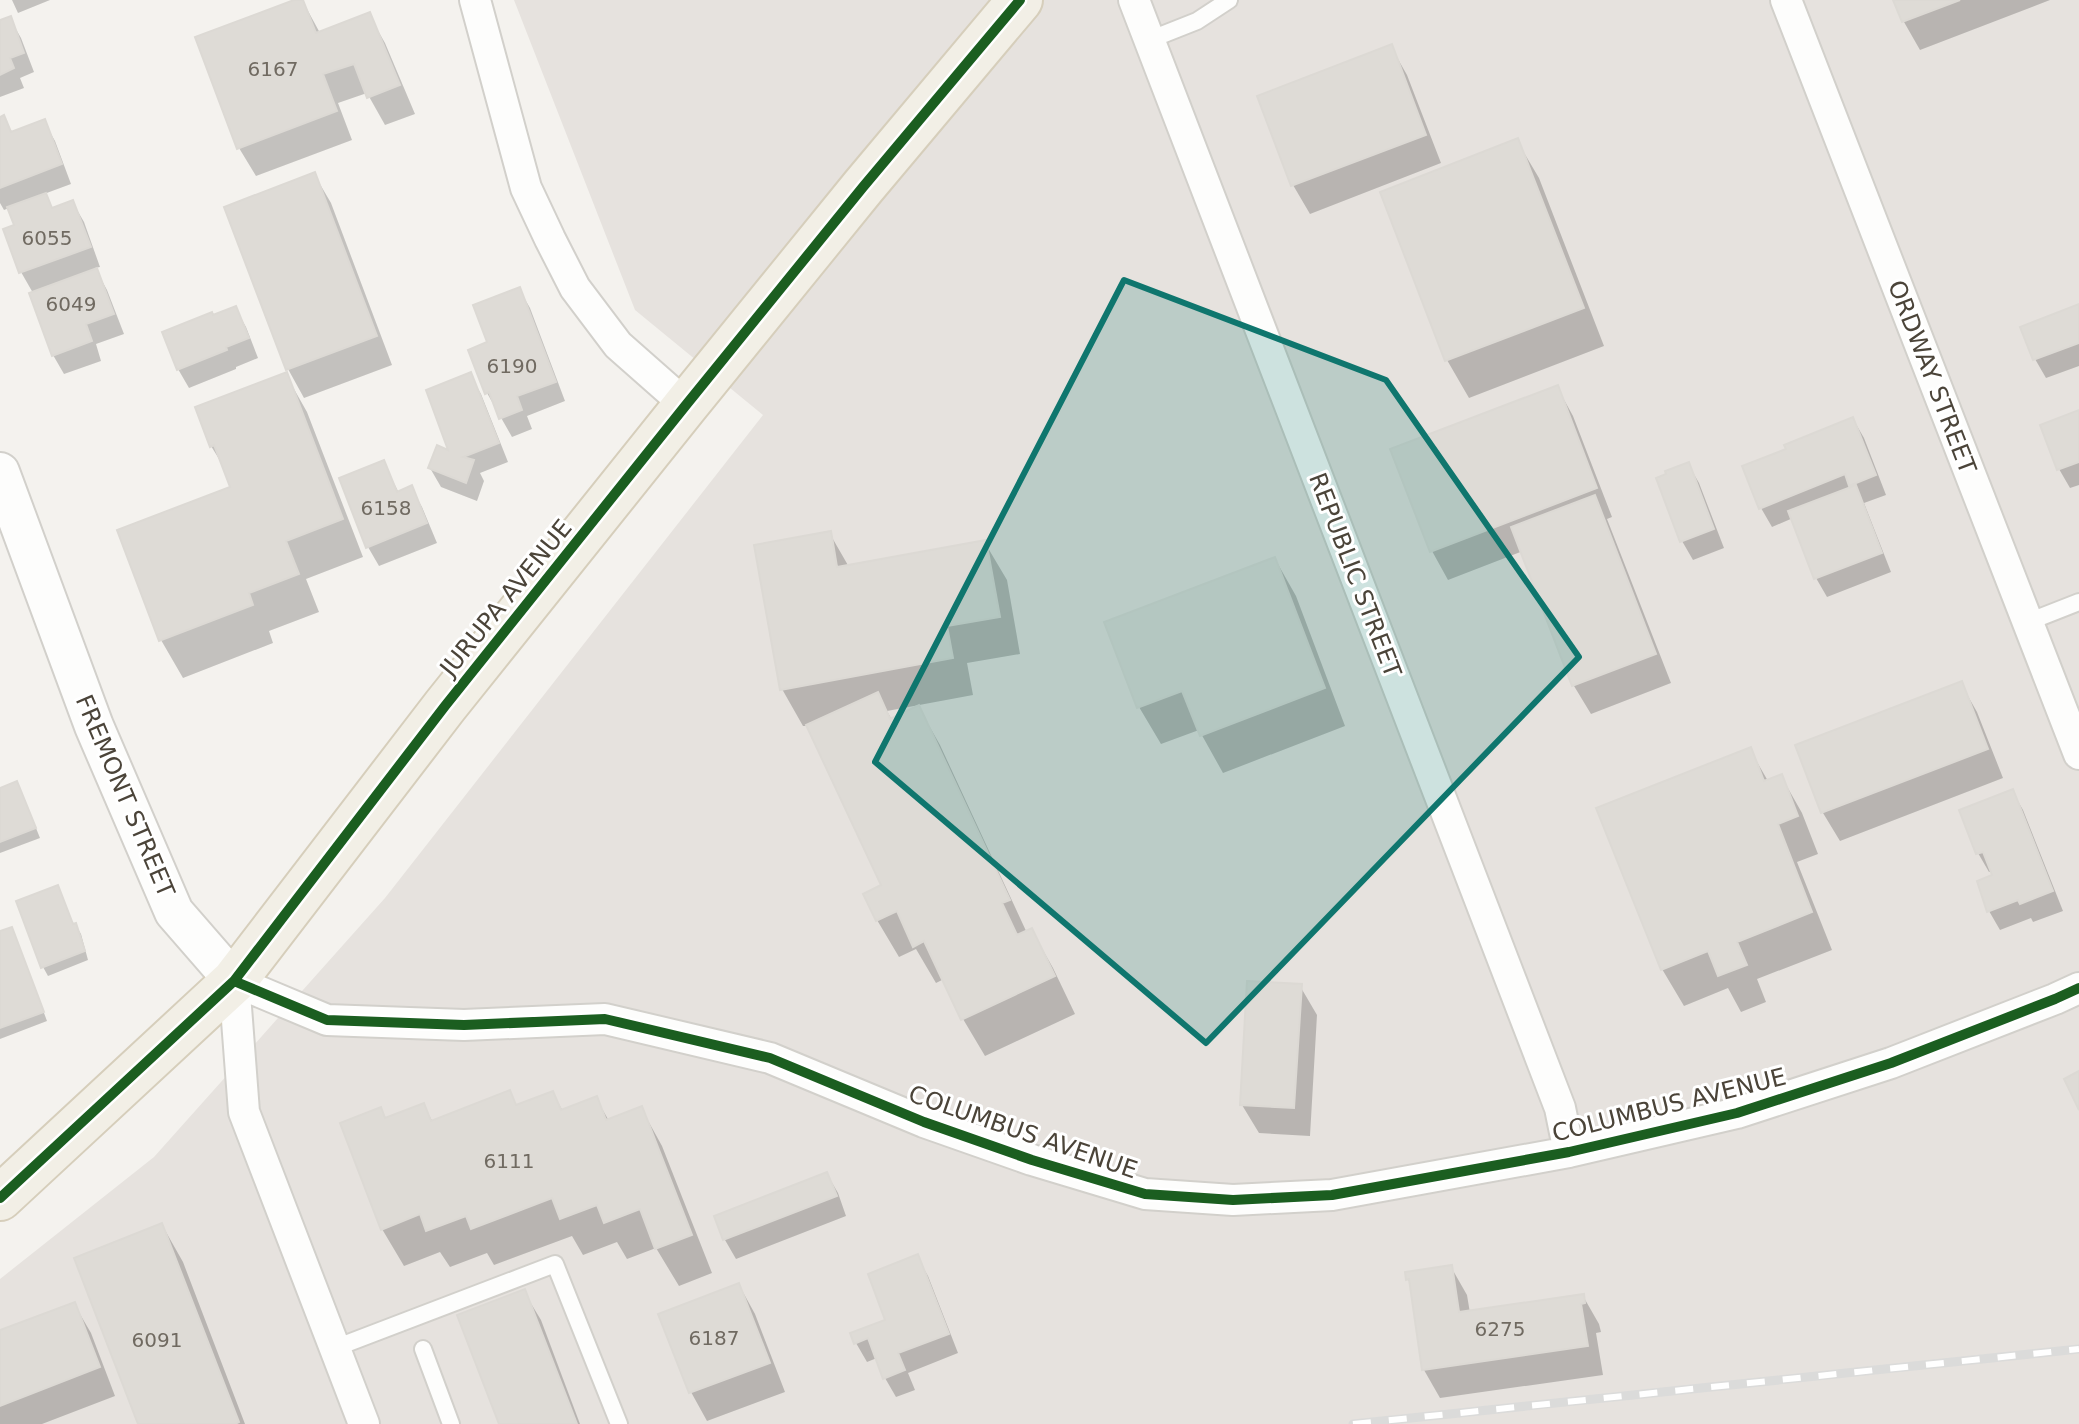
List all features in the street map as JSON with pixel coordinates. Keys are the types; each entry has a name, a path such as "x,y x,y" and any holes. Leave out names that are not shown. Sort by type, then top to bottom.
{"main road":[{"name":"JURUPA AVENUE","path":"0,1198 234,981 445,706 686,405 1020,0"}],"street":[{"path":"475,0 526,188 575,288 618,345 686,405"},
{"name":"REPUBLIC STREET","path":"1134,0 1560,1108 1569,1152"},
{"name":"ORDWAY STREET","path":"1786,0 2079,754"},
{"name":"FREMONT STREET","path":"0,472 94,726 174,912 234,981"},
{"path":"234,981 244,1112 364,1424"},
{"name":"COLUMBUS AVENUE","path":"234,981 327,1020 464,1025 605,1019 770,1058 924,1122 1032,1160 1145,1194 1233,1200 1332,1195 1569,1152 1737,1113 1891,1063 2079,988"}],"lane":[{"path":"1149,40 1197,21 1229,0"},
{"path":"2028,622 2079,602"},
{"path":"335,1348 555,1264 619,1424"},
{"path":"423,1349 451,1424"}],"highlighted area":[{"path":"1124,280 1386,380 1579,657 1206,1043 875,762"}],"shaded area":[{"path":"514,0 2079,0 2079,1424 0,1424 0,1279 154,1157 385,898 763,415 635,310"}],"building":[{"path":"294,0 303,0 316,33 370,12 400,85 367,98 354,64 323,74 337,111 237,149 195,37"},
{"path":"1893,0 1960,0 1902,22"},
{"path":"11,16 24,53 10,58 14,68 0,75 0,20"},
{"path":"1392,44 1426,135 1291,186 1257,96"},
{"path":"4,115 11,132 45,119 62,164 0,188 0,117"},
{"path":"1518,138 1584,308 1445,361 1380,192"},
{"path":"315,172 377,336 286,370 224,207"},
{"path":"46,193 52,208 73,200 91,247 19,273 3,229 14,225 7,207"},
{"path":"97,268 114,314 86,324 92,341 52,356 29,293"},
{"path":"520,287 556,382 517,396 522,410 499,419 489,392 485,394 468,350 487,342 473,305"},
{"path":"2079,304 2079,343 2033,360 2020,327"},
{"path":"236,306 249,338 177,370 162,332"},
{"path":"287,372 343,519 286,541 299,574 249,593 253,605 159,641 117,530 230,487 195,407"},
{"path":"471,372 499,443 463,457 474,460 466,483 428,468 437,445 448,450 426,390"},
{"path":"1558,385 1597,488 1430,552 1390,449"},
{"path":"2079,410 2079,462 2057,470 2040,425"},
{"path":"1853,417 1876,475 1849,486 1845,474 1759,509 1742,466"},
{"path":"384,460 397,492 412,485 427,523 366,548 339,478"},
{"path":"1689,462 1714,529 1680,542 1656,478"},
{"path":"1856,485 1882,553 1814,579 1788,511"},
{"path":"1595,495 1656,654 1572,686 1511,527"},
{"path":"831,531 837,567 986,540 1000,617 947,626 953,658 780,690 754,545"},
{"path":"1275,557 1325,688 1200,736 1182,691 1137,708 1104,622"},
{"path":"1962,681 1988,749 1821,813 1795,745"},
{"path":"878,692 890,719 919,705 1010,900 1002,903 1017,935 1032,928 1055,976 961,1020 924,941 913,947 897,911 876,921 863,894 881,885 806,725"},
{"path":"1751,747 1764,781 1782,774 1798,816 1778,824 1812,912 1737,942 1747,965 1718,976 1708,951 1661,970 1596,808"},
{"path":"17,781 36,828 0,842 0,788"},
{"path":"2013,789 2053,891 1987,912 1977,881 1992,875 1983,852 1976,854 1959,810"},
{"path":"58,885 85,951 41,968 16,901"},
{"path":"12,927 44,1012 0,1028 0,931"},
{"path":"1247,981 1302,984 1294,1108 1240,1105"},
{"path":"2079,1071 2079,1110 2064,1079"},
{"path":"510,1090 516,1105 553,1091 561,1110 597,1096 606,1120 642,1106 692,1235 655,1249 640,1209 604,1223 597,1205 560,1219 552,1198 471,1229 466,1216 426,1231 420,1214 381,1230 340,1123 381,1107 385,1118 424,1103 431,1121"},
{"path":"827,1172 837,1196 723,1240 714,1216"},
{"path":"162,1223 239,1422 235,1424 138,1424 74,1258"},
{"path":"918,1254 949,1334 898,1353 905,1370 883,1379 868,1338 854,1344 850,1333 885,1320 868,1274"},
{"path":"1452,1265 1459,1312 1584,1294 1585,1303 1581,1304 1588,1346 1422,1370 1409,1279 1406,1280 1405,1272"},
{"path":"739,1283 770,1363 689,1393 658,1314"},
{"path":"525,1289 577,1424 499,1424 457,1315"},
{"path":"75,1302 100,1367 0,1406 0,1330"}],"railway":[{"path":"1353,1424 2079,1349"}],"cycle path":[{"path":"0,1198 234,981 445,706 686,405 1020,0"},
{"path":"234,981 327,1020 464,1025 605,1019 770,1058 924,1122 1032,1160 1145,1194 1233,1200 1332,1195 1569,1152 1737,1113 1891,1063 2079,988"}]}
